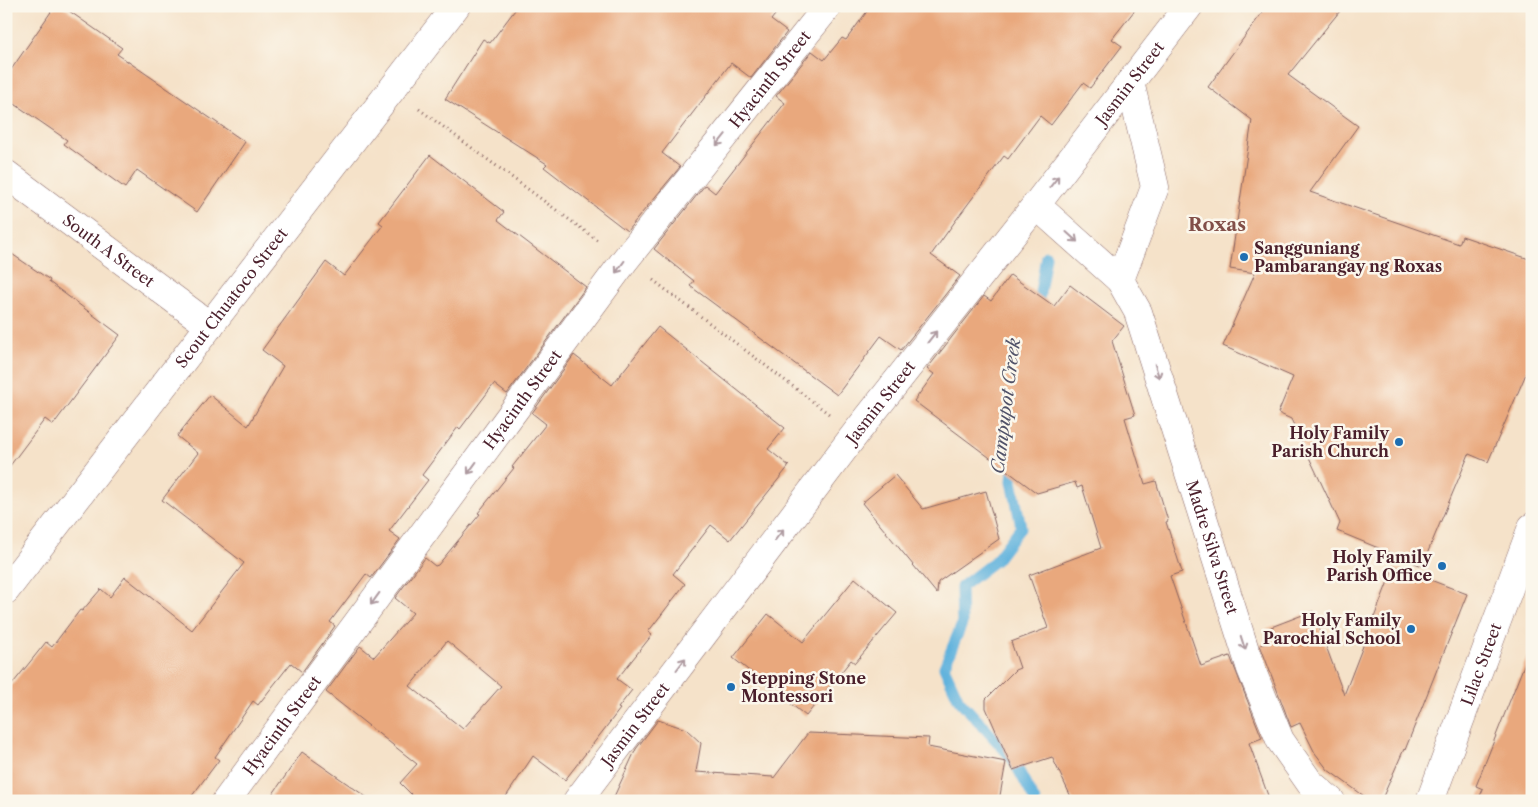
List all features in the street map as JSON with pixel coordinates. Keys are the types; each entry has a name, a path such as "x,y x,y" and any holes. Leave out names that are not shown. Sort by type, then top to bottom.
{"street":[{"name":"Scout Chuatoco Street","path":"6,590 456,6"},
{"name":"Hyacinth Street","path":"226,801 625,260 828,6"},
{"name":"Jasmin Street","path":"577,801 856,434 1036,205 1188,6"},
{"path":"1120,280 1155,187 1130,82"},
{"name":"South A Street","path":"6,174 210,326"},
{"name":"Madre Silva Street","path":"1036,205 1120,280 1138,312 1251,670 1280,740 1310,783 1331,801"},
{"name":"Lilac Street","path":"1430,801 1532,527"}],"path":[{"path":"427,114 596,238"},
{"path":"653,280 826,412"}],"building":[{"path":"55,6 62,6 122,48 117,54 245,142 197,212 137,170 125,188 64,144 67,140 6,98 6,77"},
{"path":"518,6 782,6 771,20 787,32 751,78 731,63 662,153 680,167 627,231 544,167 547,164 445,99 483,39 490,43"},
{"path":"871,6 1138,6 1112,39 1122,46 1090,88 1083,83 1051,125 1040,116 1008,159 1004,156 931,255 960,276 901,350 881,336 837,395 690,286 694,281 654,249 705,185 715,193 785,103 776,96 812,51 824,60 842,38 846,40"},
{"path":"1267,6 1344,6 1288,75 1358,126 1310,192 1459,244 1462,236 1532,260 1532,360 1488,462 1469,454 1422,566 1337,531 1340,523 1291,419 1278,413 1293,377 1223,346 1255,273 1230,269 1252,120 1208,87"},
{"path":"430,155 504,212 498,220 586,287 507,394 494,384 460,429 458,427 422,475 428,480 389,531 400,539 371,578 366,574 330,622 335,626 302,672 291,663 258,705 253,701 215,757 219,760 188,801 6,801 6,692 46,642 52,647 80,610 82,611 101,589 110,597 125,577 192,630 244,563 162,500 198,453 177,436 210,395 248,426 283,366 262,350 326,262 344,276 383,225 379,222"},
{"path":"6,250 50,280 49,282 120,335 53,425 45,419 6,471"},
{"path":"1010,275 1054,306 1070,285 1124,326 1112,341 1135,415 1125,418 1145,484 1156,481 1168,521 1166,522 1182,572 1170,576 1201,666 1230,656 1262,738 1249,743 1270,801 1073,801 1052,757 1013,770 986,708 986,699 1015,670 1020,668 1011,642 1048,628 1029,575 1101,548 1082,486 1077,488 1075,482 1037,493 914,401 934,374 927,369 984,296 991,301"},
{"path":"658,327 785,428 768,449 789,466 730,540 711,525 673,574 685,584 648,632 652,635 617,679 632,690 618,708 620,709 565,780 533,756 503,801 418,801 400,783 417,764 326,692 360,646 374,657 413,613 395,598 425,558 435,566 438,565 480,514 478,513 514,468 512,467 546,424 532,413 574,355 612,385","holes":["447,641 501,686 463,729 410,686"]},
{"path":"895,475 923,509 986,491 999,539 938,582 937,594 862,503"},
{"path":"1394,566 1467,594 1405,750 1381,801 1371,801 1328,770 1315,753 1300,723 1291,727 1260,645 1270,642 1266,629 1313,611 1344,695"},
{"path":"855,578 897,613 855,663 851,660 806,716 733,658 768,614 803,642"},
{"path":"1530,650 1532,650 1532,801 1478,801 1483,789 1476,786"},
{"path":"658,720 686,729 701,743 696,772 773,777 773,779 808,733 929,738 928,747 1006,762 999,801 612,801 636,749"},
{"path":"302,752 372,801 268,801"}],"waterway":[{"name":"Campupot Creek","path":"1037,311 1046,256"},
{"name":"Campupot Creek","path":"1014,460 1012,481 1021,527 996,560 961,587 962,624 944,667 959,700 1012,758 1035,801"}],"place":[{"name":"Sangguniang Pambarangay ng Roxas","path":"1244,257"},
{"name":"Holy Family Parish Church","path":"1399,442"},
{"name":"Holy Family Parish Office","path":"1442,566"},
{"name":"Holy Family Parochial School","path":"1411,629"},
{"name":"Stepping Stone Montessori","path":"731,687"}],"district":[{"name":"Roxas","path":"1217,224"}]}
